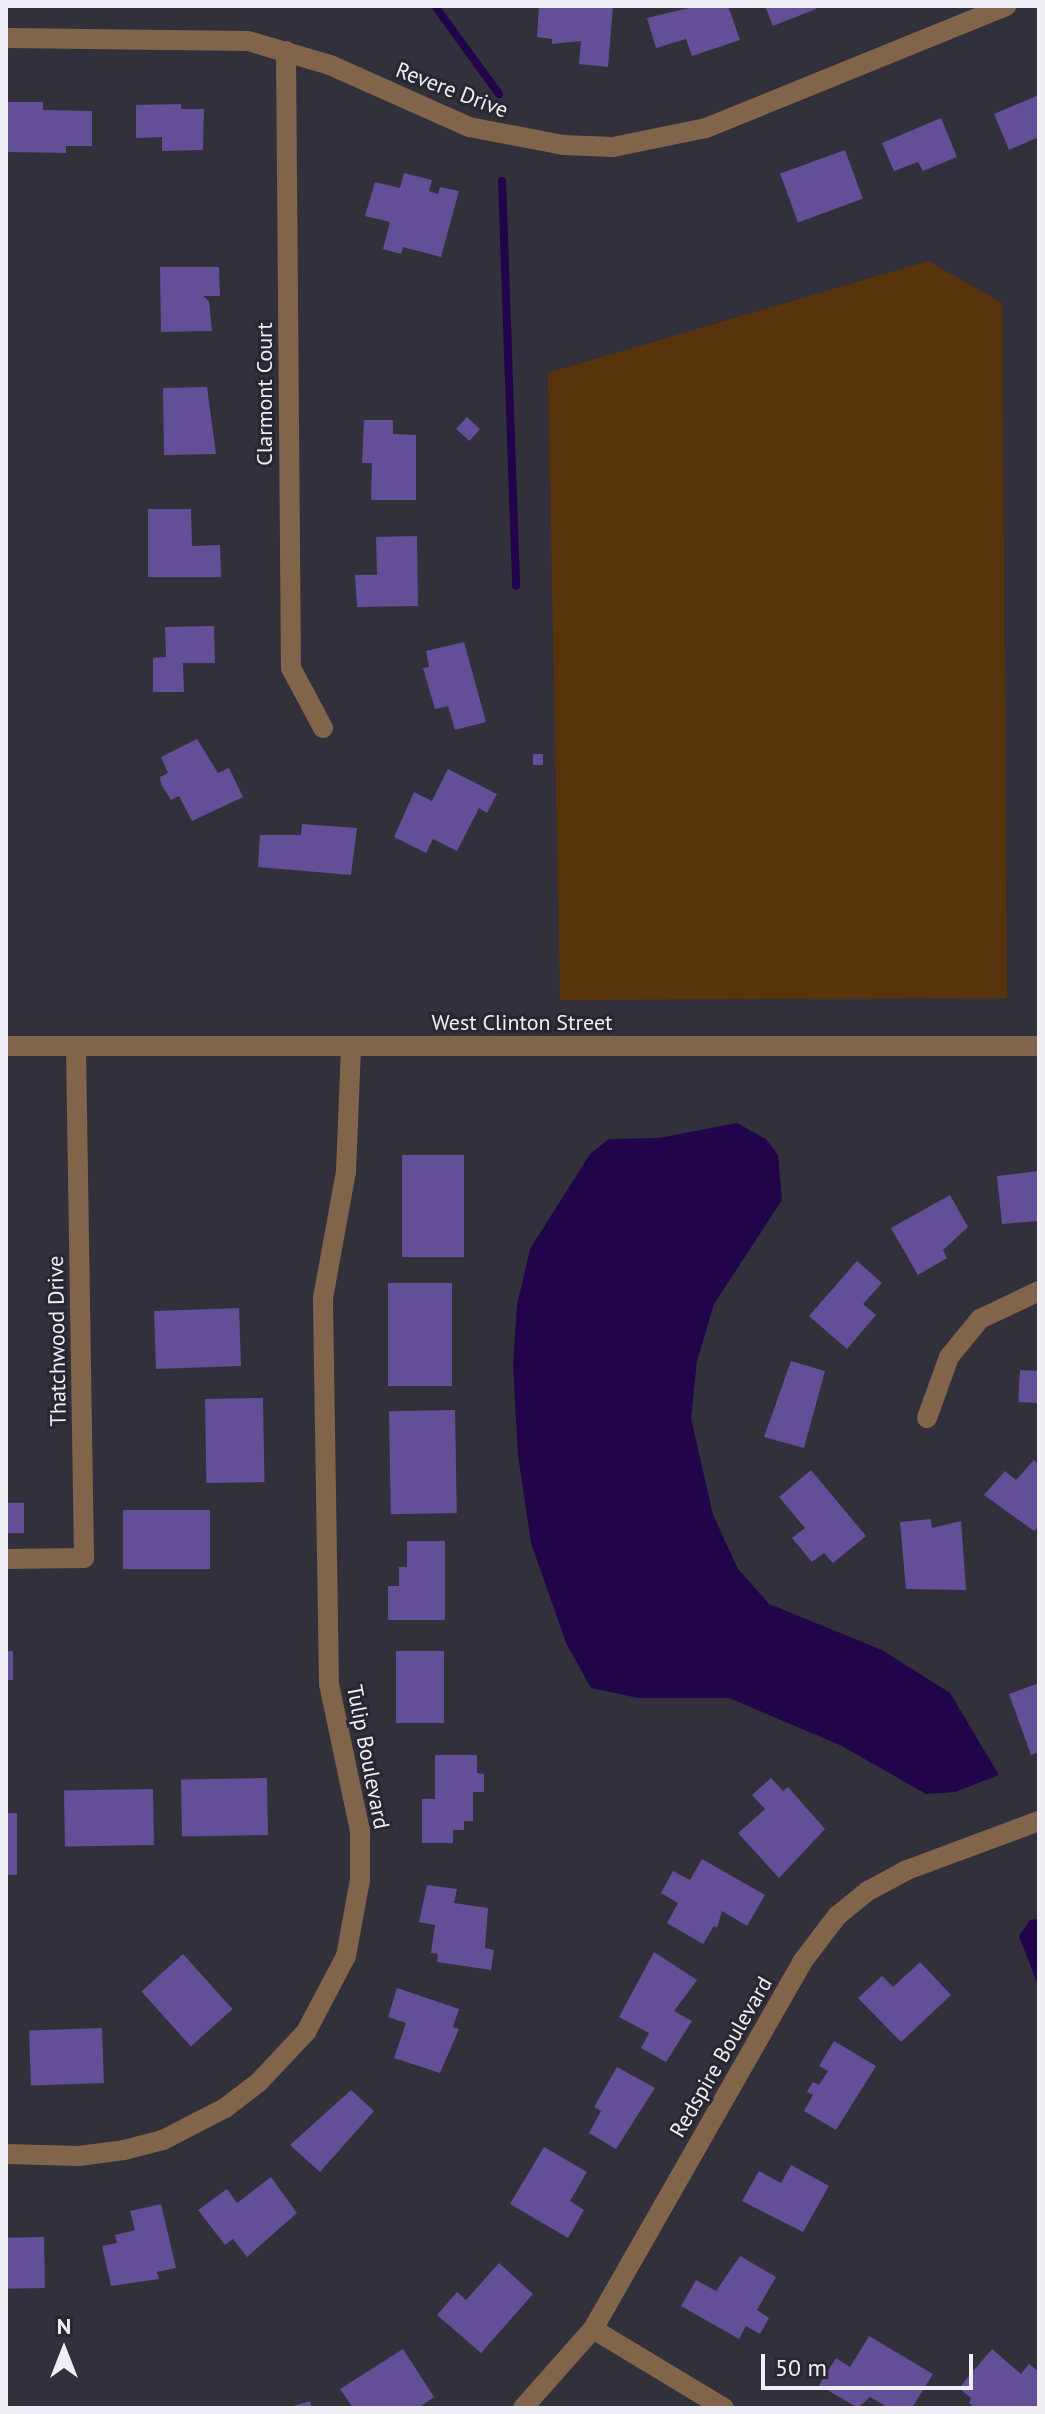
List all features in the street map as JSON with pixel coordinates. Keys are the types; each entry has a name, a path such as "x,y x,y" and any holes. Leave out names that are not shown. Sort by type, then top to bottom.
{"street":[{"name":"Revere Drive","path":"6,38 204,37 286,51 469,127 550,143 613,147 706,128 1006,6"},
{"name":"Clarmont Court","path":"286,51 291,668 323,728"},
{"name":"West Clinton Street","path":"6,1046 1039,1046"},
{"name":"Thatchwood Drive","path":"6,1559 84,1558 76,1046"},
{"name":"Tulip Boulevard","path":"6,2154 79,2156 124,2150 163,2140 225,2108 259,2082 306,2032 346,1956 360,1880 360,1831 329,1684 323,1298 346,1172 351,1047"},
{"path":"927,1418 949,1357 980,1319 1039,1291"},
{"name":"Redspire Boulevard","path":"523,2408 593,2329 802,1962 837,1916 868,1891 907,1870 1039,1821"},
{"path":"593,2329 724,2408"}],"shaded area":[{"path":"928,261 1002,303 1007,998 560,1000 548,373"},
{"path":"737,1123 766,1139 778,1155 782,1200 714,1304 697,1361 691,1418 713,1515 738,1569 769,1604 882,1650 950,1693 999,1775 955,1792 926,1794 840,1745 729,1698 638,1698 591,1688 566,1643 531,1543 518,1455 513,1366 517,1305 530,1249 590,1154 609,1139 659,1138"},
{"path":"1039,1919 1039,1988 1019,1936 1030,1920"}],"building":[{"path":"539,6 613,6 608,67 579,64 581,41 552,44 552,39 537,37"},
{"path":"697,6 728,6 740,40 692,56 686,39 656,48 647,18"},
{"path":"765,6 815,6 816,9 773,26"},
{"path":"1039,95 1039,137 1009,150 994,114"},
{"path":"6,102 43,102 43,110 92,111 92,146 66,146 66,153 6,152"},
{"path":"181,104 181,109 204,109 203,150 162,151 162,137 136,138 136,105"},
{"path":"941,118 957,157 923,171 918,162 894,171 882,143"},
{"path":"845,150 863,199 798,222 780,174"},
{"path":"404,173 432,180 429,191 438,194 440,187 459,191 441,257 403,247 401,254 383,249 390,222 365,216 375,182 400,188"},
{"path":"160,267 219,267 220,296 203,296 209,301 212,331 161,332"},
{"path":"207,387 216,454 164,455 163,388"},
{"path":"467,417 480,429 469,441 456,429"},
{"path":"364,420 393,420 393,434 416,435 416,500 371,500 372,463 362,463"},
{"path":"148,509 191,509 192,546 220,545 221,577 148,577"},
{"path":"417,536 418,606 357,607 355,575 377,575 376,537"},
{"path":"214,626 215,663 183,663 184,692 153,692 153,658 166,657 165,627"},
{"path":"464,642 486,722 455,730 448,706 435,709 423,668 429,667 426,651"},
{"path":"197,739 218,773 229,768 243,797 192,821 179,796 171,800 161,784 160,777 168,773 161,757"},
{"path":"533,754 543,754 543,765 533,765"},
{"path":"448,769 497,794 487,813 479,808 457,851 433,839 426,853 394,837 414,792 432,801"},
{"path":"302,824 357,828 351,875 258,867 260,835 301,835"},
{"path":"402,1155 464,1155 464,1257 402,1257"},
{"path":"1039,1171 1039,1221 1002,1224 997,1176"},
{"path":"950,1195 968,1227 943,1250 947,1258 918,1275 891,1228"},
{"path":"857,1261 882,1283 863,1304 876,1315 847,1349 809,1316"},
{"path":"388,1283 452,1283 452,1386 388,1386"},
{"path":"239,1308 241,1366 156,1369 154,1311"},
{"path":"791,1361 825,1371 804,1448 764,1437"},
{"path":"1020,1370 1039,1371 1037,1403 1018,1402"},
{"path":"263,1398 264,1482 206,1483 205,1399"},
{"path":"455,1410 457,1513 391,1514 389,1411"},
{"path":"1034,1460 1039,1465 1039,1526 1034,1531 984,1495 1005,1471 1016,1480"},
{"path":"811,1470 866,1536 833,1563 824,1553 812,1562 792,1538 805,1528 779,1497"},
{"path":"6,1503 24,1503 24,1533 6,1533"},
{"path":"123,1510 210,1510 210,1569 123,1569"},
{"path":"931,1519 932,1528 961,1521 966,1590 906,1589 900,1522"},
{"path":"407,1541 445,1541 445,1620 388,1620 388,1586 399,1586 399,1567 407,1567"},
{"path":"6,1651 13,1651 13,1680 6,1680"},
{"path":"396,1651 444,1651 444,1723 396,1723"},
{"path":"1039,1683 1039,1752 1031,1755 1009,1694"},
{"path":"435,1755 477,1755 477,1773 484,1774 484,1792 473,1792 473,1821 464,1821 464,1830 453,1830 453,1843 422,1843 422,1799 435,1799"},
{"path":"267,1778 268,1835 182,1836 181,1780"},
{"path":"771,1778 783,1791 788,1787 825,1829 779,1878 738,1833 765,1809 752,1795"},
{"path":"153,1789 154,1845 65,1847 64,1791"},
{"path":"6,1813 17,1813 17,1875 6,1875"},
{"path":"702,1859 765,1895 747,1926 722,1911 717,1928 714,1926 703,1944 667,1923 678,1903 661,1893 673,1871 690,1880"},
{"path":"427,1885 457,1889 454,1903 488,1908 485,1948 494,1950 491,1970 437,1962 438,1954 431,1953 435,1925 419,1922"},
{"path":"654,1952 697,1980 674,2011 692,2021 666,2062 641,2048 649,2033 619,2017"},
{"path":"183,1954 233,2009 191,2046 141,1991"},
{"path":"920,1962 951,1995 901,2042 858,1998 882,1976 893,1987"},
{"path":"397,1988 459,2009 453,2027 459,2029 440,2073 394,2058 406,2023 388,2017"},
{"path":"102,2028 104,2083 31,2086 29,2031"},
{"path":"834,2041 876,2066 836,2130 804,2111 813,2095 807,2092 813,2082 819,2085 828,2071 819,2066"},
{"path":"617,2067 655,2088 616,2149 589,2133 601,2111 594,2107"},
{"path":"351,2090 374,2111 320,2172 290,2145"},
{"path":"544,2147 587,2172 570,2201 584,2210 568,2238 510,2204"},
{"path":"791,2165 829,2186 803,2232 742,2201 759,2171 781,2183"},
{"path":"271,2177 297,2213 247,2257 233,2239 225,2245 198,2210 227,2189 237,2203"},
{"path":"161,2204 176,2268 157,2272 159,2279 111,2286 102,2246 117,2243 115,2235 135,2230 130,2211"},
{"path":"44,2237 45,2288 7,2289 6,2238"},
{"path":"740,2256 776,2277 757,2310 769,2318 760,2334 746,2326 739,2339 681,2306 696,2280 716,2291"},
{"path":"499,2263 533,2294 481,2353 437,2315 457,2292 466,2300"},
{"path":"869,2336 933,2374 912,2408 889,2408 870,2397 858,2408 819,2385 836,2358 850,2367"},
{"path":"403,2349 434,2397 418,2408 353,2408 340,2389"},
{"path":"992,2349 1021,2374 1029,2364 1039,2372 1039,2408 975,2408 969,2403 971,2398 959,2388"},
{"path":"310,2401 312,2408 290,2407"}],"waterway":[{"path":"435,6 499,94"},
{"path":"502,181 516,586"}]}
